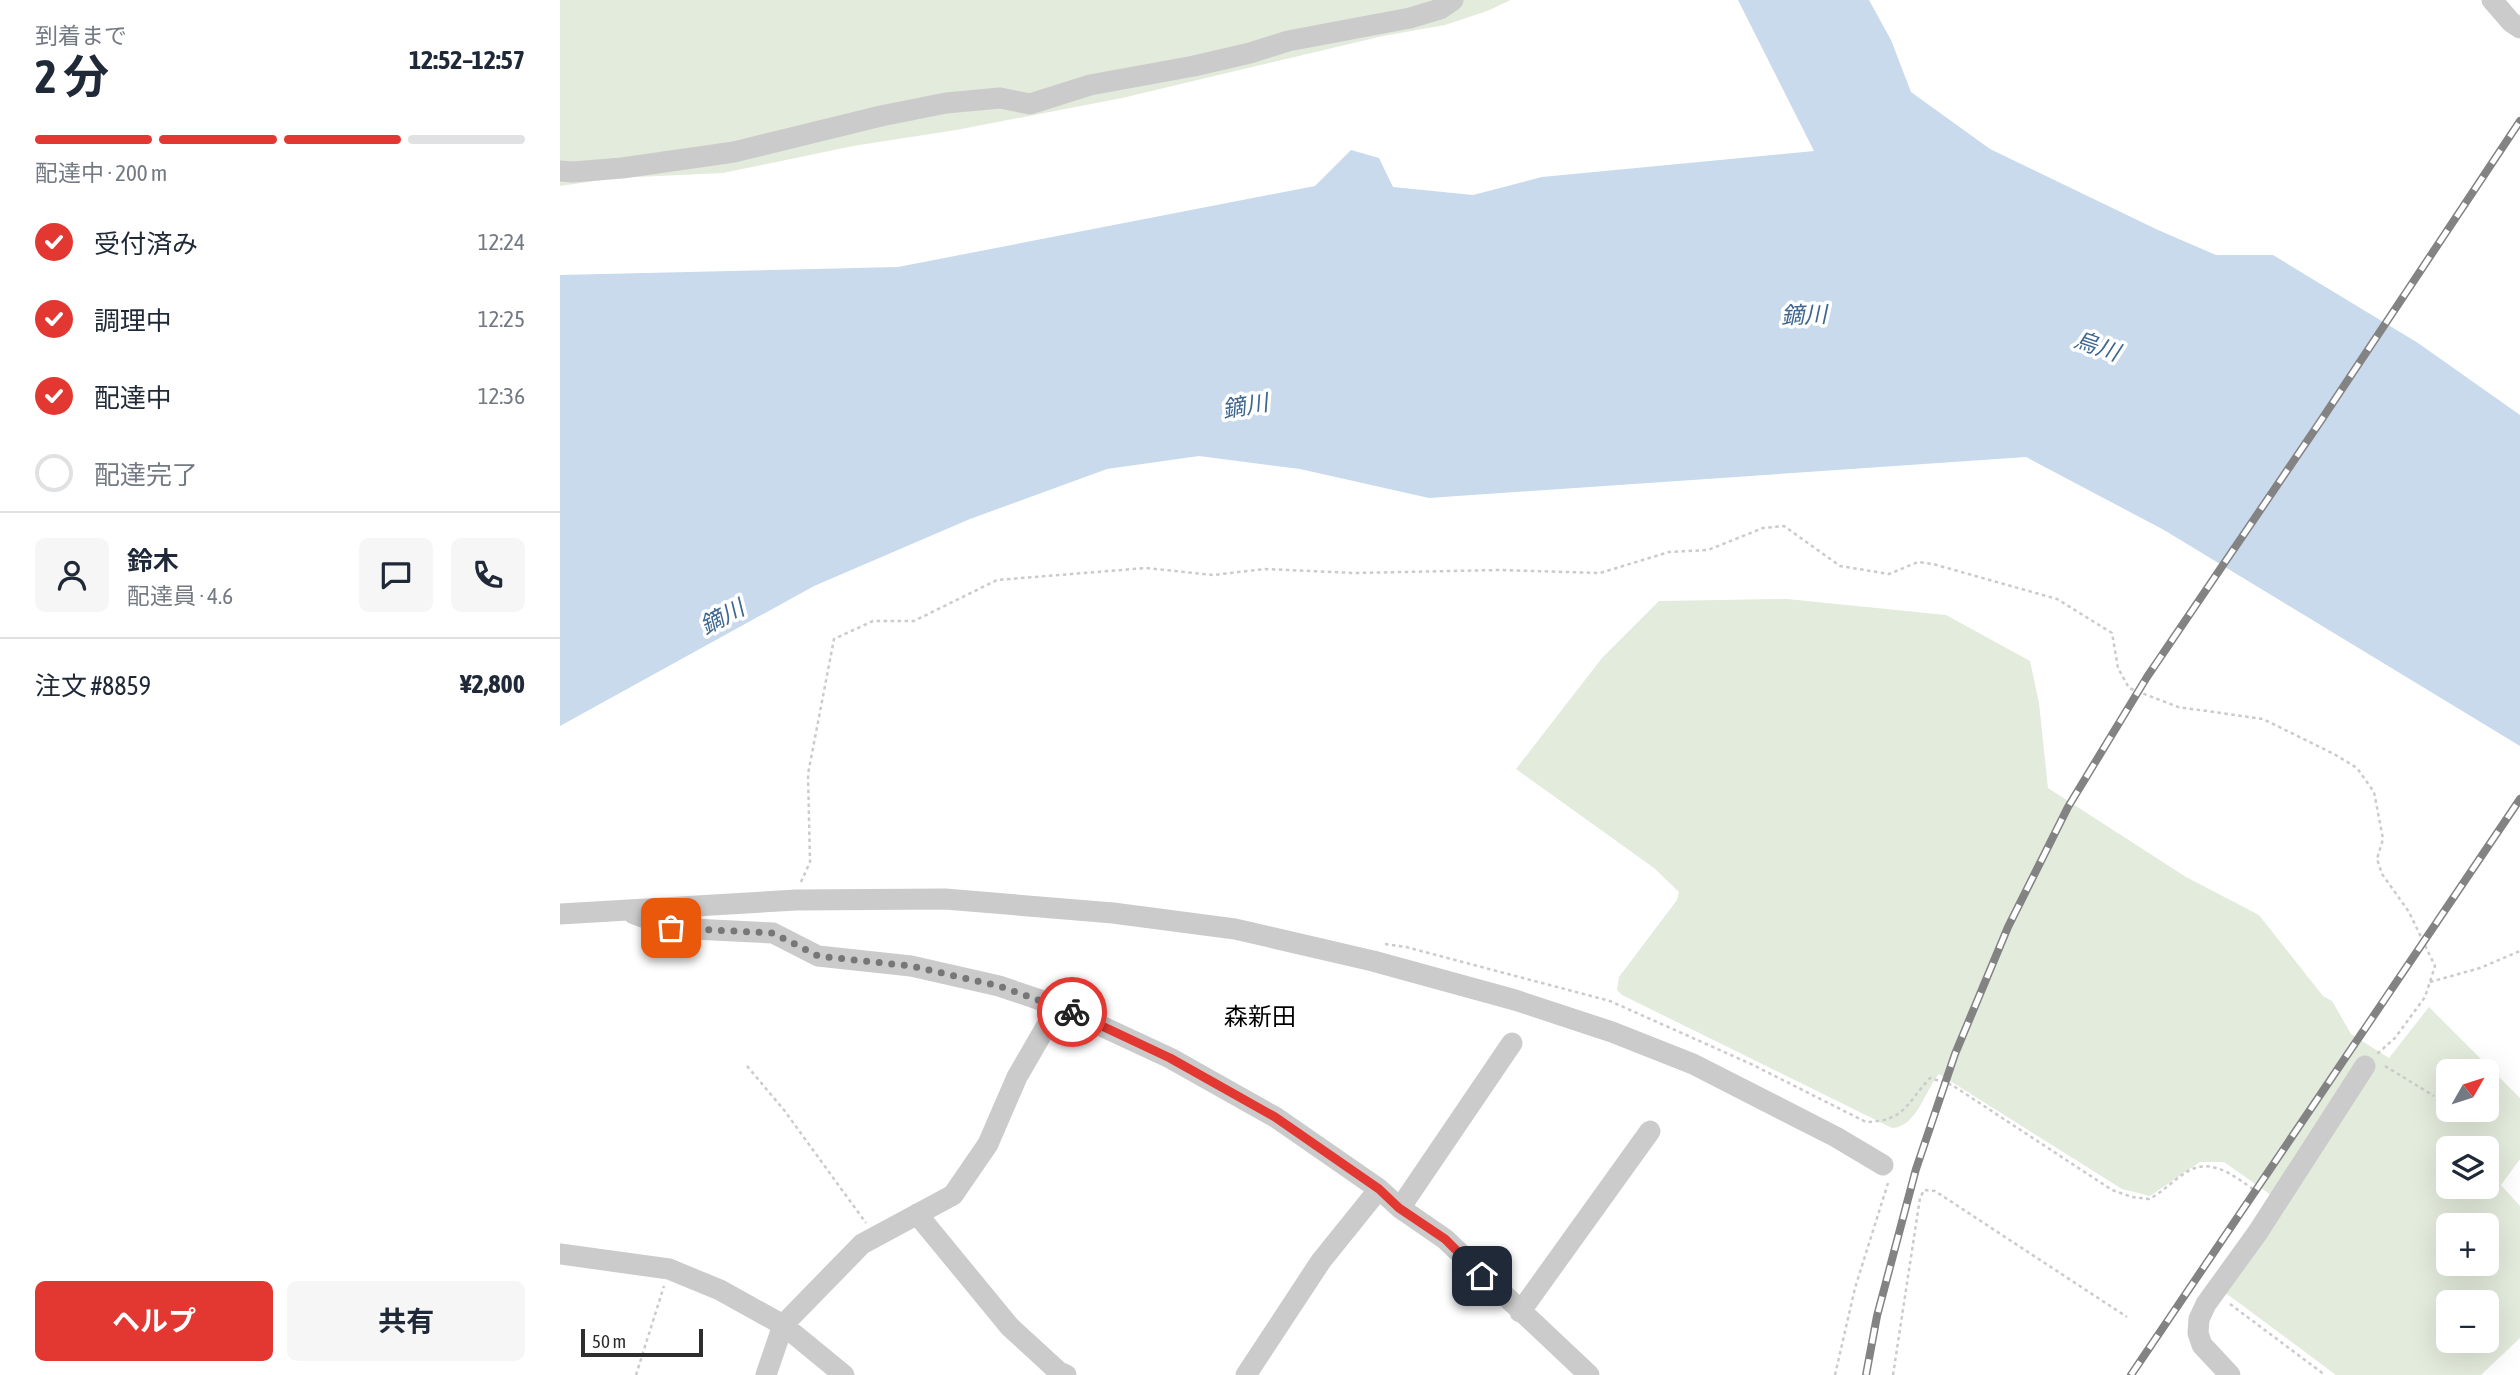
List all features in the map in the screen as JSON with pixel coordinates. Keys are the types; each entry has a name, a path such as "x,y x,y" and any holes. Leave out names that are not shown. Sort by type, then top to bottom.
{"street":[{"path":"560,171 622,168 734,152 946,103 1000,98 1030,104 1090,85 1194,66 1288,41 1410,18 1440,9 1453,0"},
{"path":"2492,0 2511,22 2520,28"},
{"path":"560,914 796,900 945,899 1113,913 1235,929 1373,961 1515,1000 1612,1032 1693,1064 1836,1137 1883,1165"},
{"path":"625,911 671,928 773,933 818,956 911,966 999,986 1058,1006 1170,1058 1275,1117 1379,1189 1399,1208 1445,1239 1589,1375"},
{"path":"766,1375 783,1325 862,1244 953,1195 988,1144 1017,1077 1058,1006"},
{"path":"1399,1208 1512,1043"},
{"path":"2230,1375 2202,1345 2198,1333 2199,1319 2365,1066"},
{"path":"1520,1312 1650,1130"},
{"path":"1246,1375 1321,1261 1379,1189"},
{"path":"917,1214 1010,1327 1059,1372 1066,1375"},
{"path":"560,1254 669,1269 720,1290 783,1325 844,1375"}],"path":[{"path":"800,884 810,862 808,774 834,639 873,621 915,621 997,579 1146,568 1213,575 1265,569 1355,573 1499,570 1600,573 1669,552 1708,550 1763,528 1784,526 1840,566 1889,574 1917,562 1933,564 2057,599 2112,633 2118,668 2129,688 2178,707 2263,719 2357,768 2374,792 2383,839 2377,859 2382,874 2409,912 2435,966 2425,997 2395,1038 2365,1066"},
{"path":"2430,982 2480,968 2520,951"},
{"path":"1610,1001 1751,1064 1866,1122 1887,1121 1901,1112 1930,1078 1952,1085 2112,1190 2148,1199 2194,1168 2208,1166 2222,1169 2275,1203"},
{"path":"2365,1066 2381,1064 2434,1096"},
{"path":"747,1066 784,1110 876,1237"},
{"path":"1835,1375 1855,1288 1887,1187 1888,1174 1883,1165"},
{"path":"1893,1375 1920,1198 1924,1190 1936,1191 2127,1317"},
{"path":"636,1375 669,1269"},
{"path":"2215,1292 2325,1375"}],"green space":[{"path":"560,0 1511,0 1445,25 1383,36 1122,98 956,130 853,146 723,173 615,178 560,186"},
{"path":"1787,599 1946,615 2030,661 2039,703 2048,788 2186,877 2259,915 2323,996 2332,1001 2351,1034 2389,1058 2429,1007 2481,1059 2436,1059 2436,1122 2499,1122 2499,1077 2520,1098 2520,1159 2501,1185 2520,1206 2520,1338 2481,1375 2336,1375 2223,1291 2271,1195 2224,1162 2200,1162 2150,1196 2122,1189 1939,1074 1914,1115 1901,1126 1892,1128 1622,995 1617,990 1619,977 1677,900 1679,892 1654,868 1516,769 1602,658 1659,601"}],"water":[{"path":"1738,0 1869,0 1891,40 1911,92 1990,149 2216,255 2273,255 2418,343 2520,415 2520,746 2164,530 2026,457 1429,498 1300,469 1199,456 1107,469 970,519 814,586 560,726 560,275 898,267 1315,186 1351,150 1379,158 1393,187 1473,195 1542,177 1814,151"}],"railway":[{"path":"1866,1375 1877,1316 1916,1169 1955,1054 2008,927 2068,807 2147,677 2520,121"},
{"path":"2131,1375 2520,799"}],"way so far":[{"path":"671,928 773,933 818,956 911,966 999,986 1072,1012"}],"district":[{"name":"森新田","path":"1260,1016"}],"route":[{"path":"1072,1012 1170,1058 1275,1117 1379,1189 1399,1208 1445,1239 1482,1276"}],"water label":[{"name":"鏑川","path":"1804,315"},
{"name":"烏川","path":"2097,346"},
{"name":"鏑川","path":"1245,406"},
{"name":"鏑川","path":"722,617"}]}
